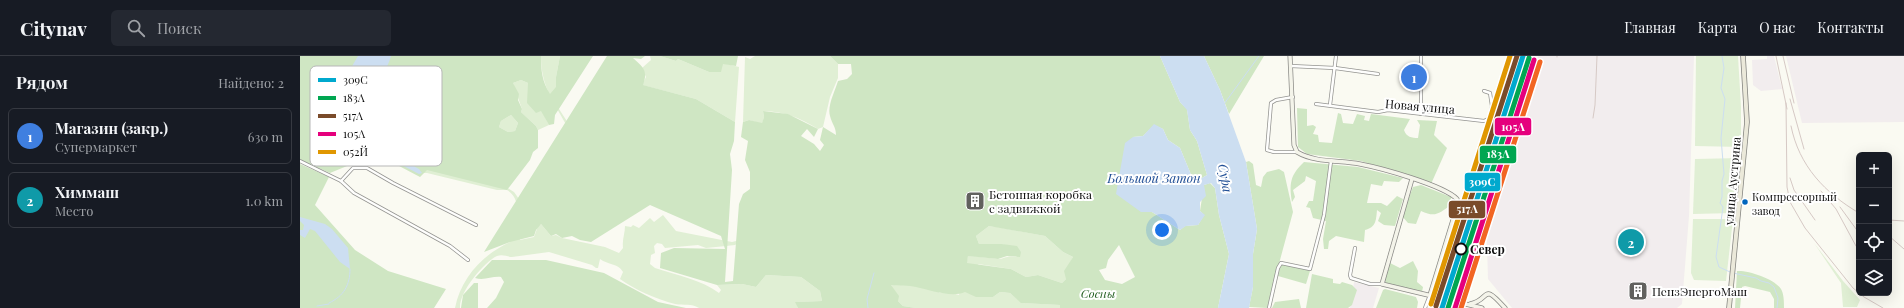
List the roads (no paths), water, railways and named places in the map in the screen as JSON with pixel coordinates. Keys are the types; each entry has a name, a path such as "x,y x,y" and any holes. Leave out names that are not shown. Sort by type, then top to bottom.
{"main road":[{"path":"1290,56 1293,96 1294,145 1297,152 1331,161 1360,164 1412,179 1446,191 1457,199 1456,210 1430,295"},
{"name":"улица Аустрина","path":"1729,308 1746,127 1743,56"},
{"path":"1412,179 1382,284 1483,308"},
{"path":"1467,304 1475,303 1486,294 1492,294 1505,308"},
{"path":"1482,298 1481,304 1483,308"}],"street":[{"path":"1330,105 1336,56"},
{"path":"1421,56 1421,114"},
{"path":"1291,66 1335,68 1378,74"},
{"name":"Новая улица","path":"1316,104 1378,112 1388,110 1484,121 1490,118 1492,106 1490,93 1484,91"},
{"path":"1293,96 1276,100 1271,103 1266,150 1274,152 1297,152"},
{"path":"300,161 310,166"},
{"path":"1269,308 1278,268 1281,263 1310,269 1324,215 1331,161"},
{"path":"310,166 341,181 354,192 450,246 468,260"},
{"path":"341,181 352,168 367,168 393,183 476,225"},
{"path":"1355,248 1350,275 1351,278 1358,281 1382,284"},
{"path":"1426,308 1430,295"}],"water":[{"path":"358,56 391,56 387,66 352,66"},
{"path":"1160,56 1204,56 1220,90 1246,162 1257,229 1253,254 1253,287 1249,308 1218,308 1229,254 1219,215 1215,188 1211,183 1204,185 1206,196 1200,202 1200,211 1205,215 1198,225 1186,226 1180,230 1152,212 1141,212 1116,194 1125,143 1133,137 1143,136 1154,124 1163,129 1168,140 1180,148 1192,177 1202,178 1207,175 1197,141 1190,130 1187,110 1180,102"},
{"path":"404,166 414,166 422,173 419,174"},
{"path":"300,217 325,224 332,229 348,248 350,269 340,262 315,231 310,229 305,238 300,235 300,230 303,230 304,225 300,221"}],"waterway":[{"path":"1224,104 1259,56"},
{"path":"1722,56 1724,68 1721,88 1725,99 1721,138 1724,174 1720,203 1723,207 1716,257 1719,267 1730,272"},
{"path":"329,303 339,297 345,289 349,280 350,269"},
{"path":"868,308 867,299 874,273"},
{"path":"1733,273 1756,278 1769,283 1774,287 1778,298 1777,308"},
{"path":"317,306 329,304"}],"railway":[{"path":"1449,308 1529,56"},
{"path":"1593,118 1597,56"},
{"path":"1776,56 1787,109"},
{"path":"1783,56 1794,103"},
{"path":"1790,99 1804,149"},
{"path":"1786,103 1787,187 1790,202 1805,228 1853,288 1864,297 1883,308"},
{"path":"1791,126 1800,154 1815,177 1835,197 1856,211"},
{"path":"1790,178 1794,190 1815,220"},
{"path":"1821,191 1836,209 1856,246"},
{"path":"1840,207 1856,229"},
{"path":"1892,220 1904,221"},
{"path":"1892,239 1904,249"},
{"path":"1460,308 1466,286 1471,253"}],"place":[{"name":"Магазин (закр.)","path":"1414,77"},
{"name":"Бетонная коробка с задвижкой","path":"975,201"},
{"name":"Компрессорный завод","path":"1745,202"},
{"name":"Химмаш","path":"1631,242"},
{"name":"Север","path":"1461,249"},
{"name":"ПензЭнергоМаш","path":"1638,291"}],"water label":[{"name":"Большой Затон","path":"1154,177"},
{"name":"Сура","path":"1226,178"}],"park label":[{"name":"Сосны","path":"1098,293"}]}
